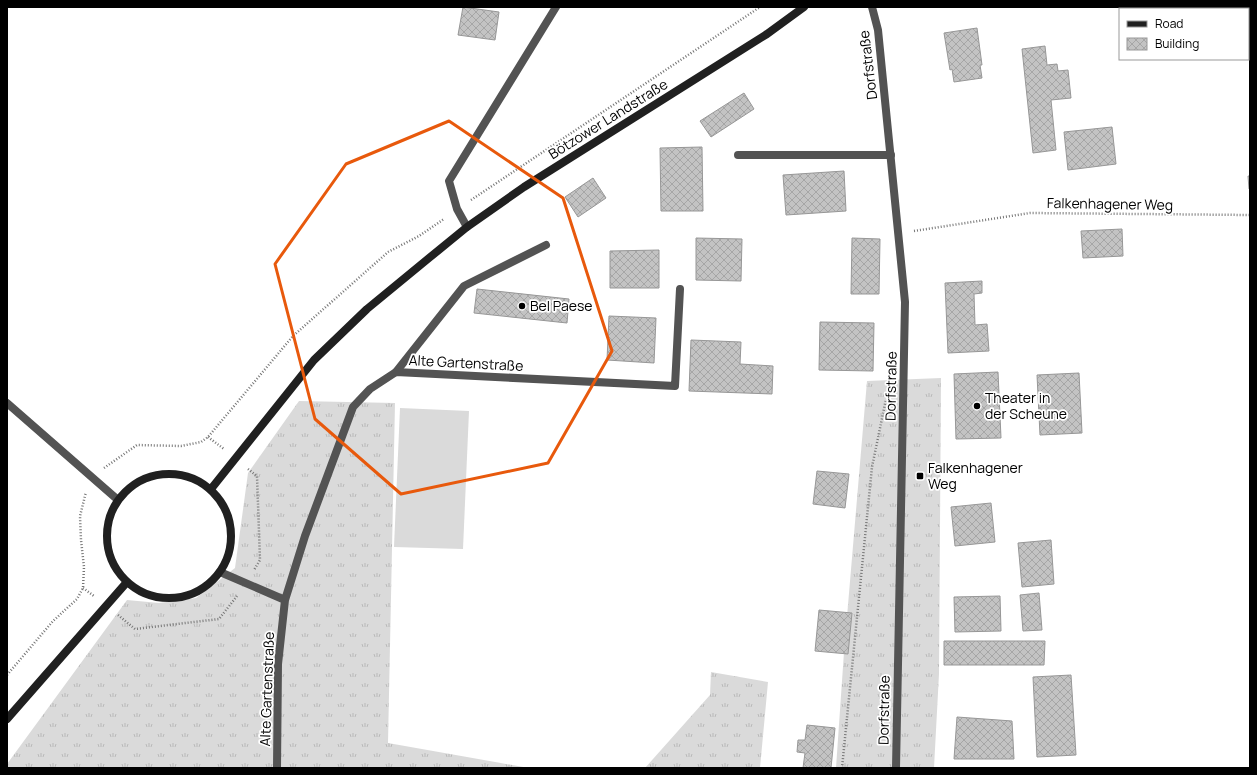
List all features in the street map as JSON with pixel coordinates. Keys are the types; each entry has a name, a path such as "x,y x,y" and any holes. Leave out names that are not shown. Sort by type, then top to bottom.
{"main road":[{"name":"Bötzower Landstraße","path":"211,489 314,360 367,309 466,227 524,187 767,34 804,7"},
{"path":"169,473 184,475 198,480 211,489 221,500 228,514 231,529 231,544 228,558 220,572 198,591 184,596 168,598 154,596 140,591 127,582 117,571 110,557 107,543 107,528 111,513 118,500 128,489 140,480 154,475 169,473"},
{"path":"7,718 127,582"}],"street":[{"path":"466,227 457,210 449,181 556,7"},
{"name":"Dorfstraße","path":"872,7 878,30 905,302 896,768"},
{"path":"738,155 891,155"},
{"path":"396,372 464,286 546,246"},
{"name":"Alte Gartenstraße","path":"277,768 278,664 285,600 305,536 354,407 370,389 396,372 675,386 680,289"},
{"path":"7,402 118,500"},
{"path":"220,572 285,600"}],"path":[{"path":"7,675 53,621 77,599 83,588 84,567 80,540 80,516 90,482 106,466 137,446 181,446 200,442 208,437 294,336 388,252 419,236 760,7"},
{"name":"Falkenhagener Weg","path":"898,234 1030,213 1250,215"},
{"path":"842,768 872,467 886,396"}],"highlighted area":[{"path":"449,121 563,198 612,351 548,463 401,494 315,419 275,264 346,164"}],"green space":[{"path":"941,378 939,674 934,768 836,768 844,652 867,381"},
{"path":"299,401 395,403 388,743 529,768 7,768 7,764 127,600 159,603 196,598 235,568 248,473"},
{"path":"400,408 469,411 463,549 394,547"},
{"path":"711,672 768,682 760,768 645,768 710,695"}],"building":[{"path":"463,7 499,12 495,40 458,35"},
{"path":"977,28 982,65 980,65 982,78 954,82 952,69 950,70 944,33"},
{"path":"1045,46 1047,65 1057,64 1058,71 1068,70 1071,98 1051,100 1056,150 1033,153 1022,49"},
{"path":"744,93 754,109 711,137 700,121"},
{"path":"1112,127 1116,164 1068,170 1064,132"},
{"path":"702,147 703,211 661,211 660,148"},
{"path":"844,171 846,211 786,215 783,175"},
{"path":"1248,176 1250,176 1250,189 1249,189"},
{"path":"593,178 606,198 578,217 565,197"},
{"path":"1122,229 1123,256 1083,258 1081,231"},
{"path":"696,238 742,239 741,281 696,280"},
{"path":"852,238 880,239 879,294 851,294"},
{"path":"659,250 659,288 610,288 610,251"},
{"path":"982,281 982,293 974,294 975,325 987,324 989,351 948,353 945,283"},
{"name":"Bel Paese","path":"477,289 569,299 567,323 474,313"},
{"path":"609,316 656,318 654,363 607,360"},
{"path":"820,322 874,323 873,371 819,370"},
{"path":"691,340 741,342 740,364 773,366 772,394 689,391"},
{"name":"Theater in der Scheune","path":"998,372 1001,438 956,439 954,374"},
{"path":"1079,373 1082,433 1040,435 1037,375"},
{"path":"817,471 849,474 845,508 813,504"},
{"path":"991,503 995,542 955,546 951,507"},
{"path":"1051,540 1054,584 1022,587 1018,543"},
{"path":"1039,593 1042,630 1023,631 1020,595"},
{"path":"1000,596 1001,631 955,632 954,597"},
{"path":"819,610 852,613 848,654 815,651"},
{"path":"944,641 1045,641 1044,665 944,665"},
{"path":"1071,675 1076,755 1037,757 1033,677"},
{"path":"957,717 1012,721 1014,759 954,759"},
{"path":"807,725 835,728 831,768 803,768 805,753 797,752 798,740 805,740"}],"place":[{"name":"Bel Paese","path":"522,306"},
{"name":"Theater in der Scheune","path":"977,406"},
{"name":"Falkenhagener Weg","path":"920,476"}]}
